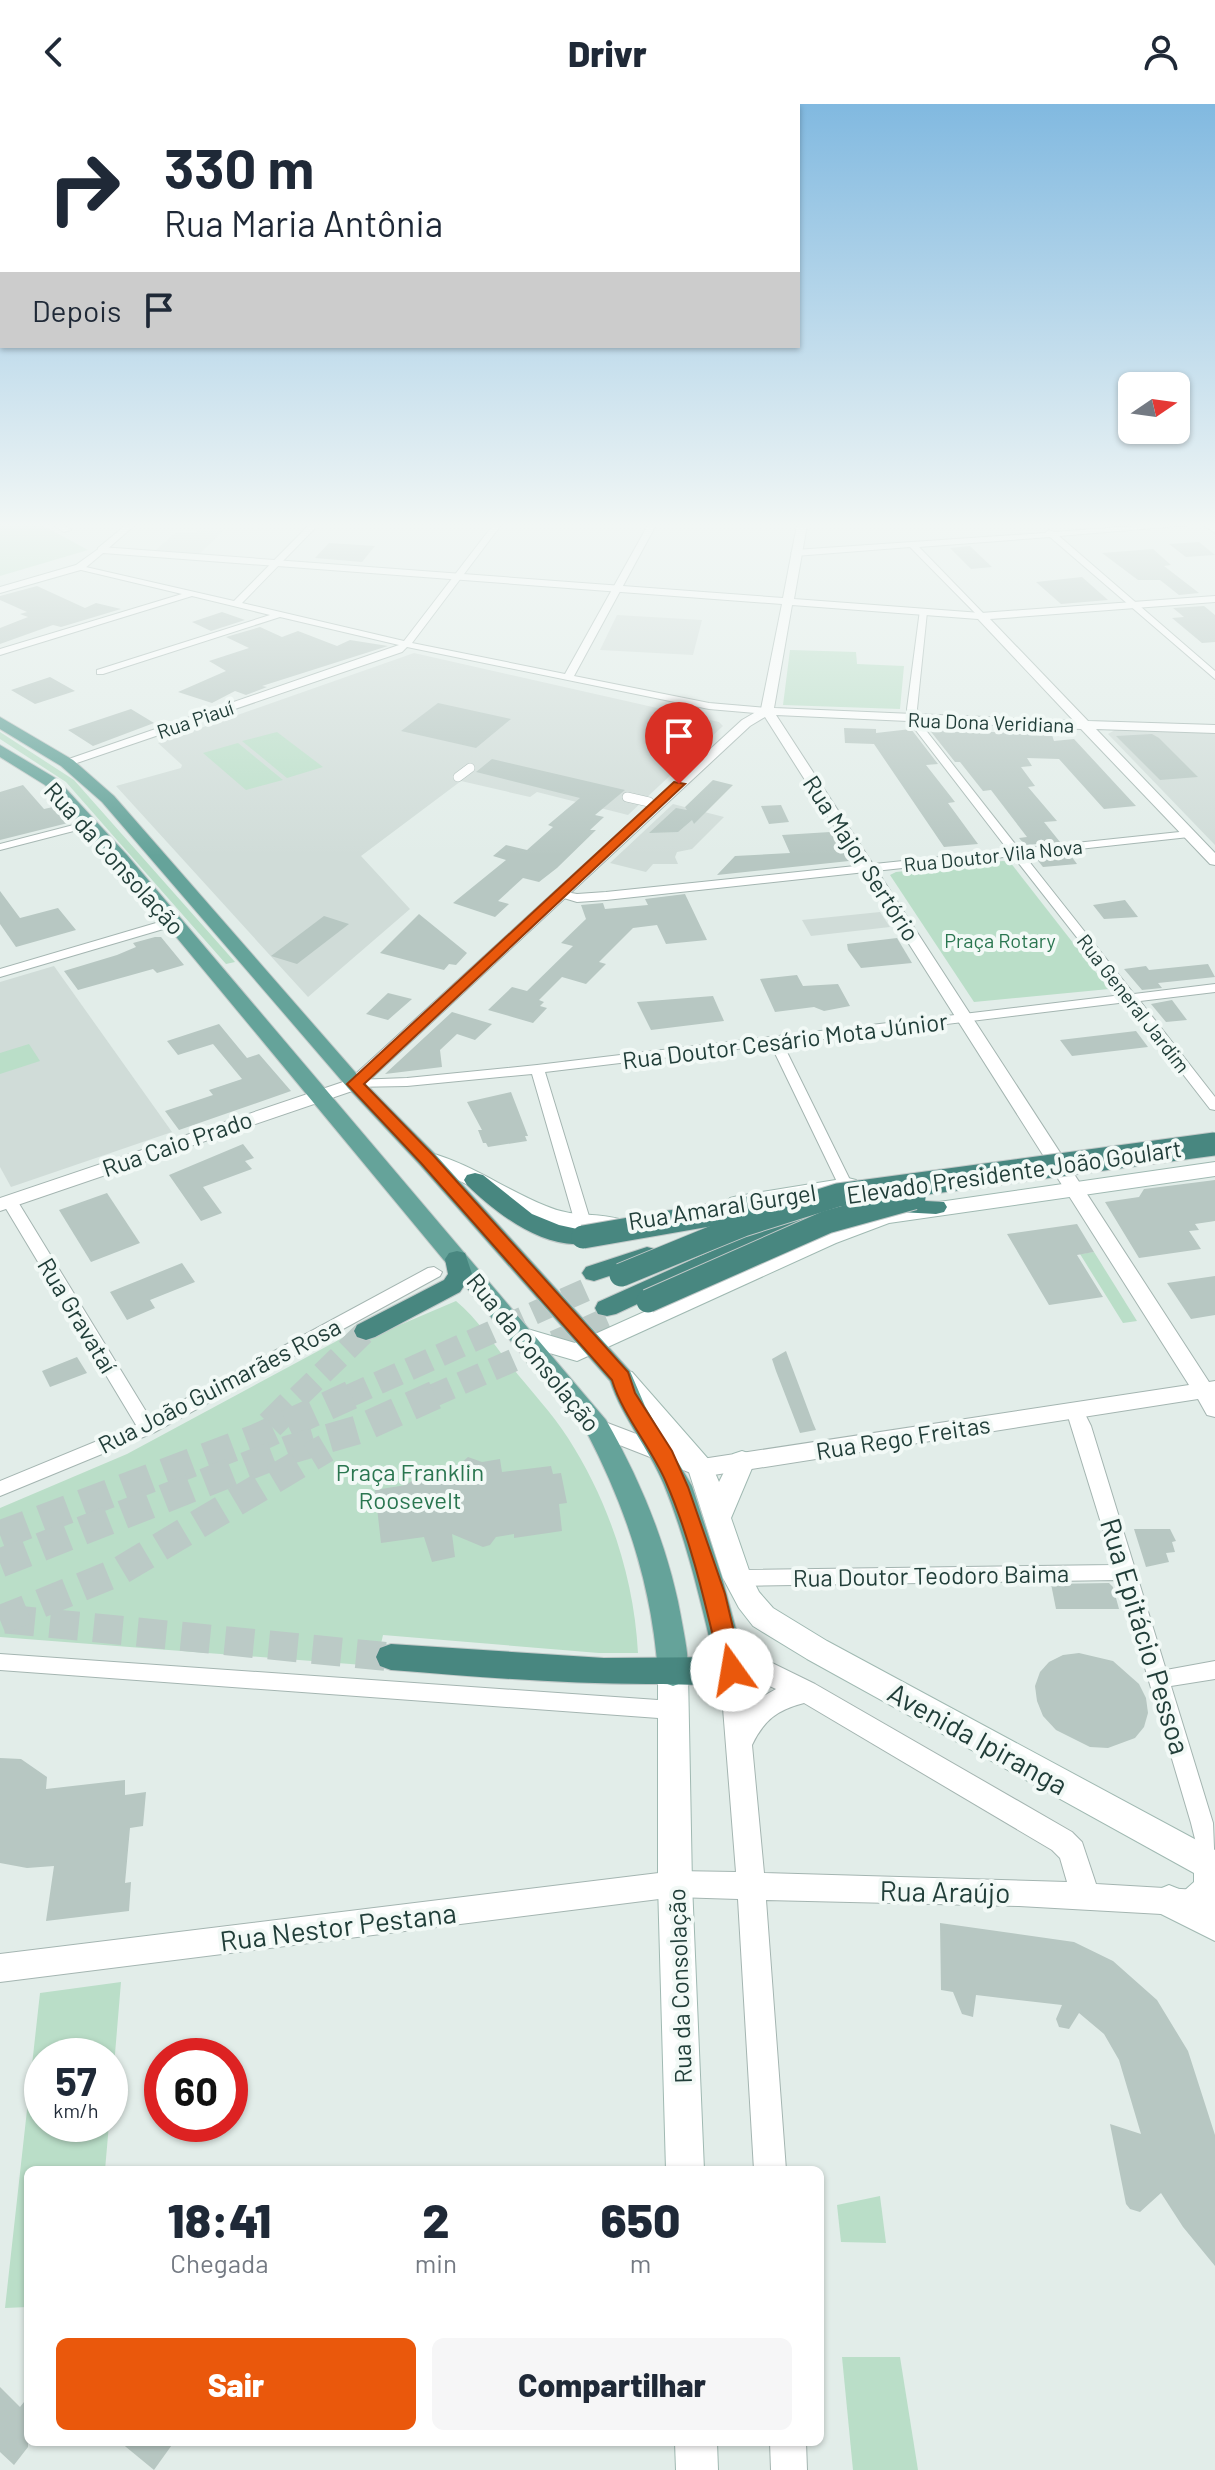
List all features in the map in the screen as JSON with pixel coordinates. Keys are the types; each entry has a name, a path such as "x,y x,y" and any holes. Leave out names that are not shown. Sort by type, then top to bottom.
{"highway":[{"name":"Elevado Presidente João Goulart","path":"812,1190 787,1205 592,1280 621,1275 743,1225 842,1190 1215,1144"},
{"name":"Elevado Presidente João Goulart","path":"936,1207 871,1208 839,1214 766,1235 611,1311 648,1301 827,1222 874,1207 915,1198 1215,1158"},
{"path":"475,1180 499,1201 540,1228 555,1234 584,1232 842,1190"},
{"path":"366,1331 452,1286 460,1274 457,1259"},
{"path":"391,1657 561,1670 673,1673 732,1670"}],"main road":[{"name":"Rua da Consolação","path":"0,722 67,763 108,799 355,1084 594,1344 701,1468 743,1589"},
{"name":"Rua da Consolação","path":"0,750 51,782 89,824 524,1337 597,1427 637,1507 654,1551 671,1636 675,1884 685,2166"},
{"name":"Rua Amaral Gurgel","path":"584,1232 812,1190 842,1190 1054,1155 1215,1134"},
{"name":"Rua da Consolação","path":"427,1159 447,1165 475,1180"},
{"name":"Rua Amaral Gurgel","path":"524,1337 577,1352 871,1221 936,1207 1215,1169"},
{"name":"Rua da Consolação","path":"621,1377 626,1394 665,1456 678,1487 714,1594 732,1670"},
{"path":"717,1519 742,1461"},
{"name":"Avenida Ipiranga","path":"743,1589 763,1617 780,1629 1213,1866"},
{"path":"1199,1908 1211,1889 1213,1866"},
{"path":"696,2446 697,2470"}],"street":[{"path":"0,652 55,635"},
{"path":"100,672 215,635"},
{"path":"369,635 770,717"},
{"name":"Rua Piauí","path":"67,763 392,653 407,644 414,635"},
{"path":"568,678 592,635"},
{"path":"770,717 781,635"},
{"path":"914,719 912,709 920,635"},
{"path":"999,635 1215,861"},
{"path":"1168,635 1215,676"},
{"path":"355,1084 750,720 770,717"},
{"name":"Rua Dona Veridiana","path":"770,717 1215,729"},
{"name":"Rua Major Sertório","path":"770,717 1211,1396"},
{"name":"Rua General Jardim","path":"914,719 1215,1106"},
{"path":"458,777 470,768"},
{"path":"627,797 649,802"},
{"path":"0,847 89,824"},
{"name":"Rua Doutor Vila Nova","path":"560,895 577,898 606,896 1189,834"},
{"path":"0,973 173,922"},
{"name":"Rua Doutor Cesário Mota Júnior","path":"355,1084 537,1069 1215,988"},
{"path":"775,1040 842,1190"},
{"path":"537,1069 584,1232"},
{"name":"Rua Caio Prado","path":"5,1204 355,1084"},
{"name":"Rua Gravataí","path":"5,1204 147,1428"},
{"name":"Rua João Guimarães Rosa","path":"0,1489 147,1428 434,1272"},
{"name":"Rua Rego Freitas","path":"597,1427 701,1468 1075,1410 1211,1396"},
{"name":"Rua Epitácio Pessoa","path":"1075,1410 1160,1679 1213,1866"},
{"name":"Rua Doutor Teodoro Baima","path":"743,1589 1126,1572"},
{"name":"Avenida Ipiranga","path":"723,1631 757,1668 806,1692 1062,1841 1072,1851 1085,1895"},
{"path":"0,1662 672,1710"},
{"name":"Rua da Consolação","path":"732,1670 751,1886 770,2166"},
{"path":"1160,1679 1215,1670"},
{"path":"740,1743 752,1714 781,1698 806,1692"},
{"name":"Rua Araújo","path":"675,1884 1085,1895 1199,1908"},
{"name":"Rua Nestor Pestana","path":"0,1968 675,1884"},
{"path":"788,2446 789,2470"}],"shaded area":[{"path":"607,635 698,635 693,655 600,650"},
{"path":"414,653 719,722 723,726 628,815 537,792 530,797 461,781 361,856 410,909 308,997 116,786 181,768 182,765 158,743"},
{"path":"1115,730 1215,733 1215,845 1108,734"},
{"path":"673,804 724,817 692,849 677,852 675,857 678,864 653,864 646,872 610,863"},
{"path":"880,912 890,927 811,936 802,920"},
{"path":"54,966 172,1132 11,1187 0,1167 0,982"}],"green space":[{"path":"790,650 856,652 857,664 904,666 900,709 783,705"},
{"path":"0,732 74,780 235,962 226,964 66,782 0,739"},
{"path":"277,732 323,767 287,778 242,741"},
{"path":"238,743 283,780 246,790 203,753"},
{"name":"Praça Rotary","path":"1010,862 1109,989 974,1002 890,875"},
{"path":"29,1044 40,1061 0,1074 0,1053"},
{"path":"1094,1252 1137,1321 1123,1323 1080,1254"},
{"name":"Praça Franklin Roosevelt","path":"456,1301 555,1420 583,1462 607,1514 625,1568 638,1653 599,1653 383,1635 376,1666 0,1637 0,1508 127,1454 360,1329 367,1339"},
{"path":"121,1982 116,2038 35,2038 40,1993"},
{"path":"24,2137 24,2142 107,2142 105,2166 24,2166 24,2307 5,2308"},
{"path":"880,2196 886,2243 841,2242 837,2205"},
{"path":"842,2357 900,2357 918,2470 853,2470"}],"building":[{"path":"0,635 24,635 0,644"},
{"path":"309,635 337,646 350,640 388,646 262,686 267,687 246,695 235,691 212,703 178,692 226,671 209,661 249,648 226,637"},
{"path":"1193,635 1215,635 1215,642 1202,643"},
{"path":"50,677 75,691 35,704 11,690"},
{"path":"438,703 511,719 476,748 401,731"},
{"path":"131,709 154,723 93,746 68,730"},
{"path":"844,728 876,729 876,733 911,729 938,764 926,765 955,802 948,803 978,844 944,847 874,744 845,743"},
{"path":"928,728 955,729 955,732 1051,732 1054,741 1074,739 1136,806 1104,809 1059,759 1027,758 1032,766 1021,767 1035,786 1028,787 1057,821 1044,822 1060,842 1025,845 1019,838 1027,837 991,790 983,791"},
{"path":"1152,734 1198,777 1160,780 1116,736"},
{"path":"492,759 625,790 595,815 604,817 590,830 596,830 557,868 539,882 523,878 498,901 509,904 495,917 453,903 506,860 493,856 506,845 527,850 553,827 548,825 580,798 476,772"},
{"path":"713,780 733,785 694,824 692,820 678,832 649,833 676,808 687,810 685,807"},
{"path":"23,785 44,809 53,807 68,823 0,840 0,792"},
{"path":"781,805 789,822 769,824 761,806"},
{"path":"830,832 849,861 717,875 735,856 790,853 782,835"},
{"path":"1069,853 1077,864 1043,867 1035,857"},
{"path":"0,891 20,918 58,908 76,930 16,947 0,924"},
{"path":"685,894 707,940 666,944 657,925 633,928 599,962 606,964 586,984 562,977 539,1000 544,1002 540,1006 547,1008 533,1023 488,1010 512,987 527,991 573,946 561,943 586,919 581,905 603,903 605,909 648,905 645,899"},
{"path":"1125,900 1138,917 1104,919 1093,905"},
{"path":"419,914 467,953 456,965 449,964 444,970 380,953"},
{"path":"324,916 349,924 297,964 271,956"},
{"path":"161,937 184,965 157,973 153,969 78,990 64,971 117,955 136,947 133,943"},
{"path":"897,938 912,963 861,968 848,950 847,944"},
{"path":"1208,964 1215,977 1158,983 1162,988 1142,990 1124,969 1146,966 1149,970"},
{"path":"797,975 803,986 838,984 850,1006 824,1011 814,1007 775,1012 760,979"},
{"path":"388,993 412,999 388,1020 366,1014"},
{"path":"713,996 724,1021 651,1030 637,1002"},
{"path":"1172,1000 1187,1020 1166,1022 1151,1004"},
{"path":"452,1012 492,1024 475,1040 457,1034 440,1050 442,1067 385,1074"},
{"path":"219,1024 247,1058 259,1054 291,1091 179,1130 165,1111 213,1095 209,1090 242,1079 213,1044 178,1055 167,1041"},
{"path":"1136,1031 1148,1047 1072,1056 1060,1040"},
{"path":"511,1092 528,1136 525,1136 527,1141 488,1147 483,1143 478,1130 482,1130 467,1102"},
{"path":"243,1144 254,1158 245,1161 252,1169 203,1187 222,1213 201,1221 169,1175"},
{"path":"1215,1180 1215,1221 1195,1224 1199,1230 1189,1231 1201,1249 1139,1258 1105,1202 1139,1197 1144,1189"},
{"path":"107,1193 140,1243 91,1262 59,1210"},
{"path":"1077,1224 1094,1252 1077,1255 1103,1297 1049,1305 1007,1234"},
{"path":"182,1263 195,1282 150,1300 155,1308 127,1320 110,1292"},
{"path":"1215,1276 1215,1315 1191,1319 1167,1283"},
{"path":"786,1351 816,1430 800,1433 776,1371 772,1359"},
{"path":"77,1357 87,1373 50,1387 42,1371"},
{"path":"468,1457 482,1462 500,1459 502,1472 551,1466 553,1474 561,1473 567,1503 559,1504 562,1531 514,1538 514,1534 496,1537 490,1545 483,1547 452,1534 455,1557 432,1562 424,1537 381,1543 375,1490 406,1485 417,1477 416,1474 459,1465"},
{"path":"1134,1529 1170,1529 1176,1541 1172,1542 1175,1552 1166,1553 1169,1562 1146,1567"},
{"path":"1109,1583 1119,1609 1056,1609 1051,1584"},
{"path":"1079,1653 1113,1661 1139,1684 1146,1698 1148,1713 1144,1727 1135,1738 1108,1748 1090,1747 1056,1730 1043,1716 1035,1686 1040,1672 1049,1662 1063,1655"},
{"path":"0,1758 21,1759 47,1777 46,1789 125,1780 125,1795 146,1792 143,1826 130,1828 125,1883 131,1882 129,1911 46,1921 54,1866 27,1868 0,1863"},
{"path":"940,1923 1074,1942 1113,1961 1157,2000 1188,2051 1215,2135 1215,2266 1183,2227 1161,2193 1140,2212 1126,2204 1110,2124 1141,2134 1119,2060 1104,2034 1079,2013 1069,2029 1059,2027 1056,2019 1062,2005 976,1995 973,2017 962,2014 953,1992 941,1990"},
{"path":"0,2387 20,2407 24,2402 24,2446 28,2447 14,2465 0,2452"},
{"path":"125,2446 171,2446 154,2470"}],"tunnel":[{"path":"347,1397 590,1288"},
{"path":"430,1397 616,1315"},
{"path":"298,1397 366,1331"},
{"path":"0,1535 257,1438 351,1395"},
{"path":"0,1563 288,1450 357,1430 435,1395"},
{"path":"270,1425 298,1397"},
{"path":"0,1620 118,1572 326,1448"},
{"path":"6,1619 391,1657"}],"route":[{"path":"679,784 355,1084 427,1159 621,1377 626,1394 665,1456 678,1487 714,1594 732,1670"}]}
